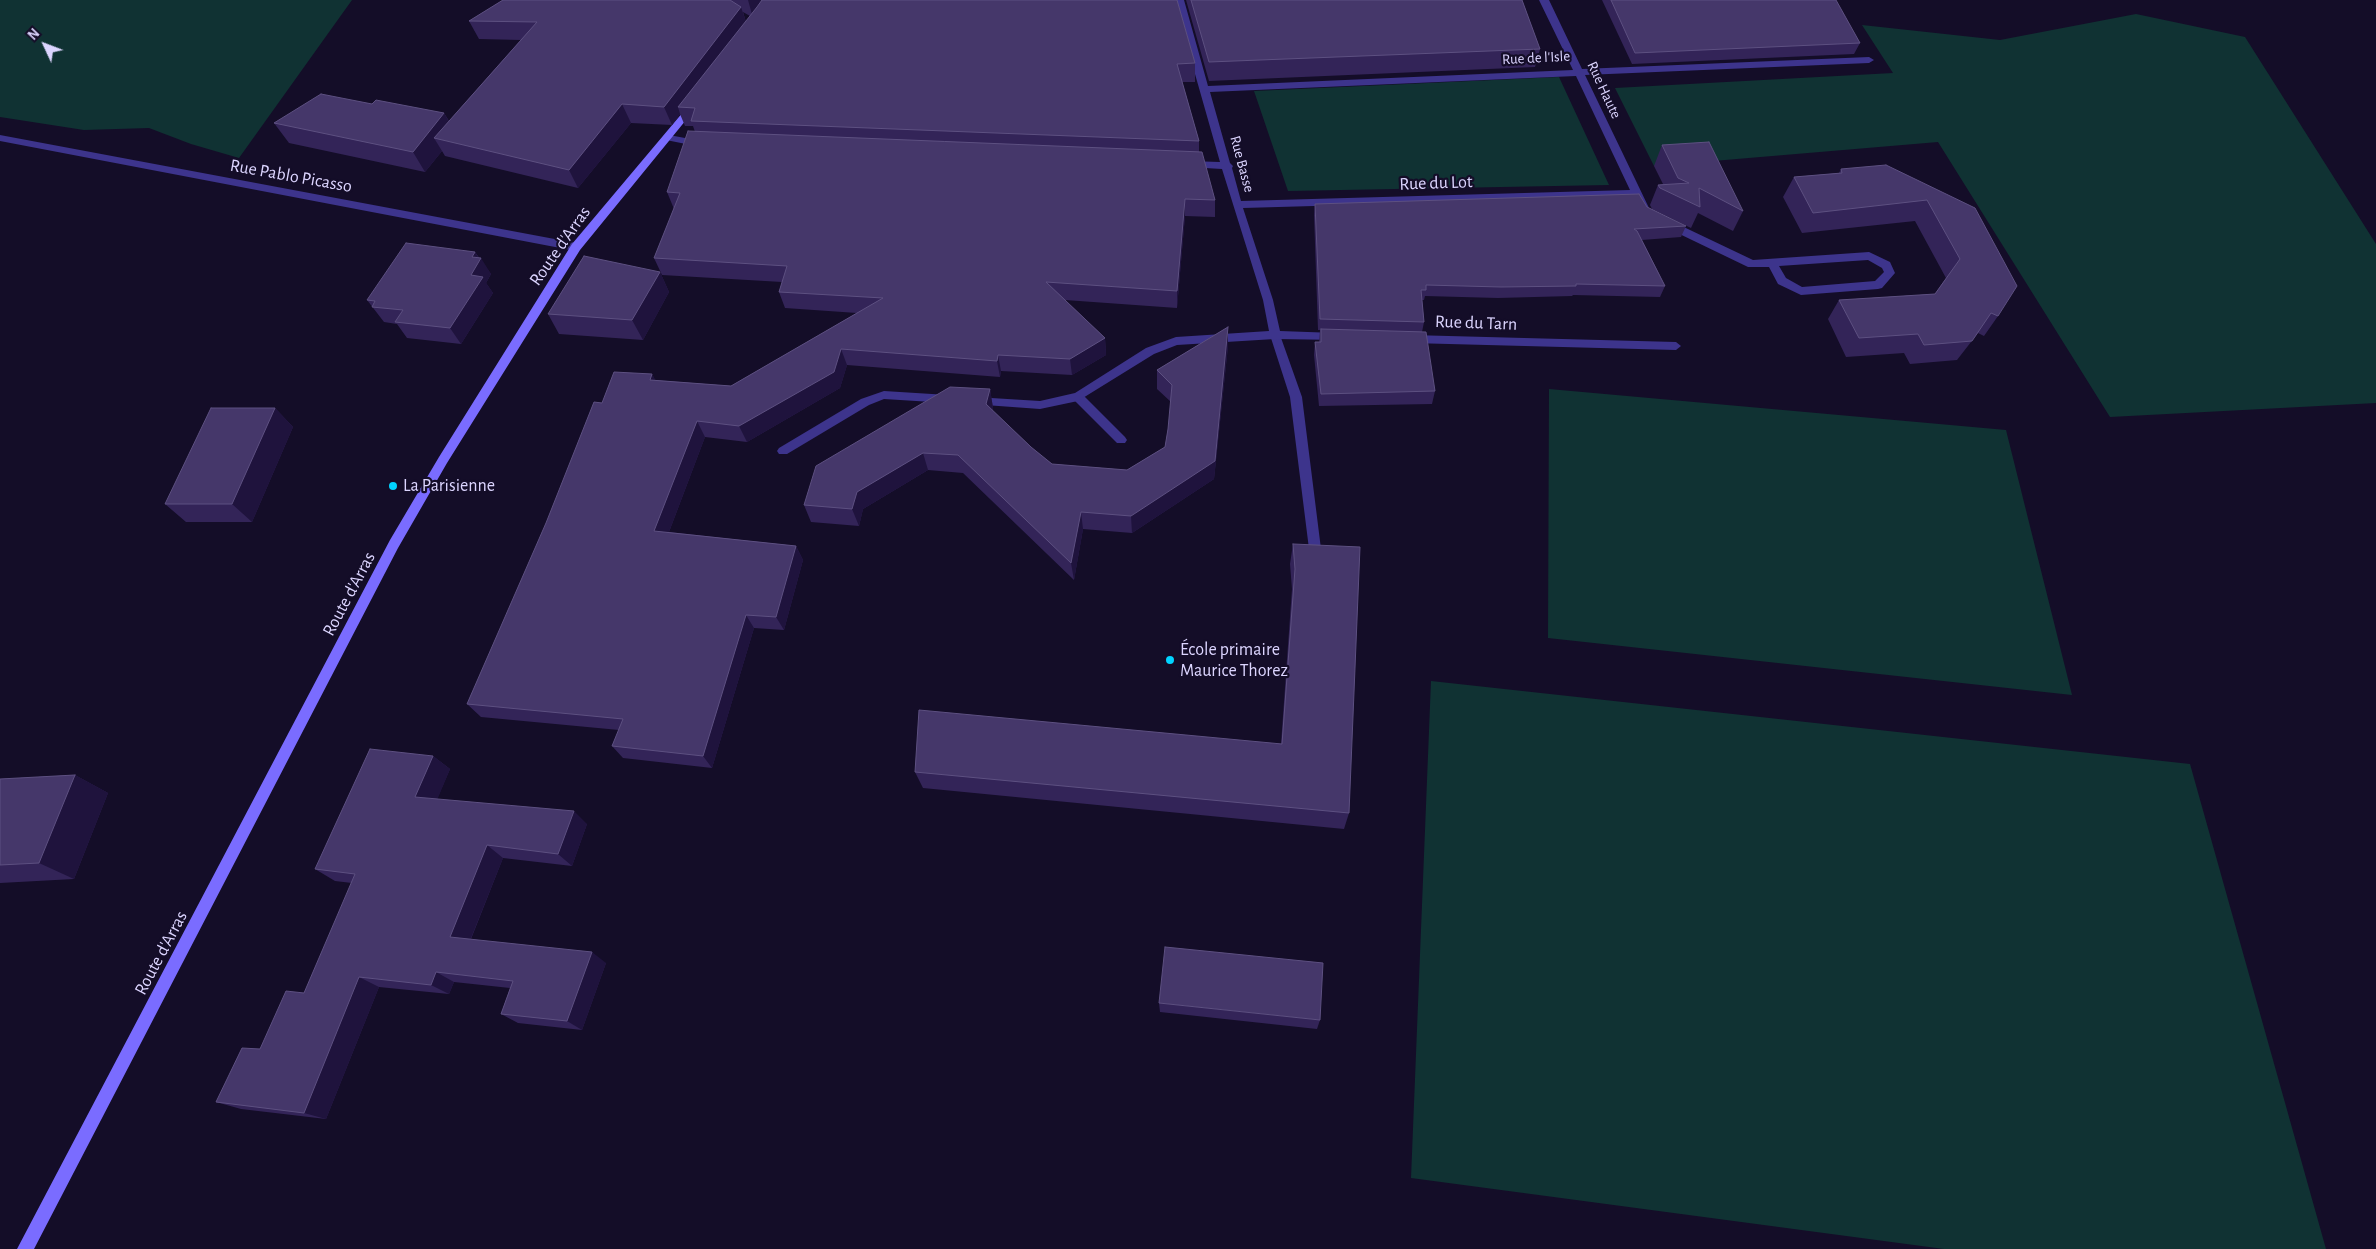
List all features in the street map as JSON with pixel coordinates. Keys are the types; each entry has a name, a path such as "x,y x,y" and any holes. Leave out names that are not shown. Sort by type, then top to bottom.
{"main road":[{"name":"Route d'Arras","path":"26,1249 394,544 443,460 576,246 669,138 700,98"}],"street":[{"name":"Rue Basse","path":"1180,0 1228,166 1237,205 1265,291 1275,335 1296,397 1315,549"},
{"name":"Rue Haute","path":"1544,0 1635,193 1647,213 1752,264 1869,256 1886,265 1890,273 1878,285 1801,291 1782,281 1773,264"},
{"name":"Rue de l'Isle","path":"1205,89 1578,71 1869,60"},
{"name":"Rue Pablo Picasso","path":"0,138 576,246"},
{"path":"669,138 693,144 712,144"},
{"path":"1174,164 1228,166"},
{"name":"Rue du Lot","path":"1237,205 1635,193"},
{"path":"783,451 865,402 884,395 1040,405 1078,397 1150,350 1176,340 1275,335 1344,337"},
{"name":"Rue du Tarn","path":"1402,339 1676,346"},
{"path":"1078,397 1121,440"}],"green space":[{"path":"0,0 352,0 239,158 191,144 149,128 84,130 0,117"},
{"path":"2136,14 2245,37 2376,244 2376,403 2110,417 1938,142 1654,166 1615,88 1893,73 1862,25 2000,40"},
{"path":"1559,77 1609,185 1288,191 1254,91"},
{"path":"1549,389 2006,430 2072,695 1548,638"},
{"path":"1431,681 2190,764 2326,1249 1944,1249 1411,1178"}],"building":[{"path":"503,0 730,0 741,7 664,107 622,104 569,170 434,138 537,22 469,21"},
{"path":"762,0 1177,0 1195,63 1177,64 1199,141 691,121 695,108 678,107"},
{"path":"1191,0 1522,0 1540,49 1209,62"},
{"path":"1611,0 1836,0 1860,43 1635,53"},
{"path":"321,94 372,104 376,100 444,113 413,152 274,123"},
{"path":"688,131 1202,152 1215,200 1185,199 1177,291 1046,282 1105,338 1070,359 998,355 997,361 841,349 834,372 739,426 697,421 654,531 796,546 776,617 746,615 703,756 612,746 623,719 467,704 546,523 594,402 602,403 614,372 652,374 650,380 731,386 883,298 779,292 787,266 654,258 680,193 667,192"},
{"path":"1709,142 1743,211 1699,188 1700,207 1660,188 1658,185 1689,183 1678,178 1662,145"},
{"path":"1886,165 1975,208 2017,286 1998,316 1991,313 1972,341 1924,345 1918,334 1859,338 1839,300 1935,294 1960,259 1927,200 1813,213 1794,177 1842,173 1841,169"},
{"path":"1639,194 1647,207 1686,226 1634,229 1637,231 1665,286 1576,284 1576,286 1501,287 1426,285 1426,290 1421,290 1424,322 1320,319 1315,204"},
{"path":"406,243 475,252 472,257 481,258 471,275 483,277 450,328 395,322 403,310 372,307 375,301 367,300"},
{"path":"584,256 660,272 632,320 548,314"},
{"path":"1228,327 1215,461 1131,516 1081,512 1071,563 958,455 923,453 857,492 852,509 804,505 816,466 950,387 990,389 986,404 1031,447 1052,464 1127,470 1165,447 1172,385 1157,370"},
{"path":"1321,329 1426,332 1435,391 1321,394 1315,342 1321,342"},
{"path":"211,408 275,408 232,504 165,504"},
{"path":"1293,544 1360,547 1349,813 915,772 919,710 1282,744 1295,569"},
{"path":"370,749 433,756 415,797 574,811 558,854 487,845 450,937 592,952 567,1021 501,1014 513,981 436,972 431,985 359,977 304,1113 216,1102 242,1048 260,1049 286,991 304,993 355,874 315,869"},
{"path":"75,775 39,863 0,865 0,779"},
{"path":"1165,947 1323,963 1320,1020 1159,1003"}],"place":[{"name":"La Parisienne","path":"393,486"},
{"name":"École primaire Maurice Thorez","path":"1170,660"}]}
